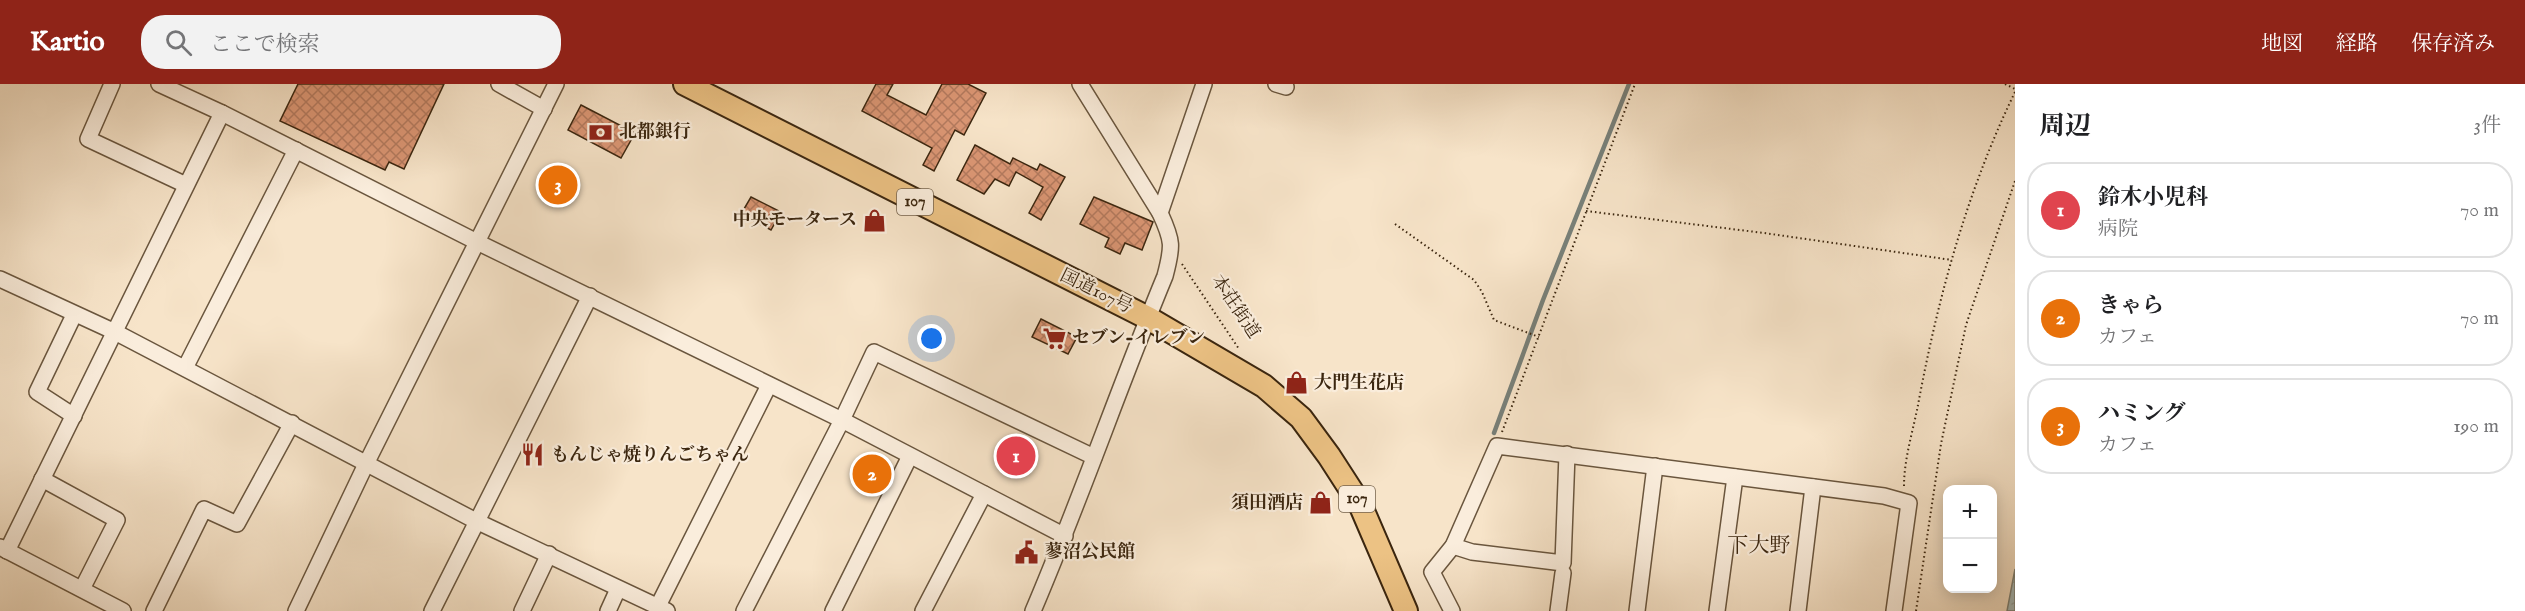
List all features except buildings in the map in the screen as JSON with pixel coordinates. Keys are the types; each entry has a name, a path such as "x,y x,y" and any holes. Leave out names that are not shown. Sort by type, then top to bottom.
{"highway":[{"name":"国道107号","path":"685,84 1148,318 1255,380 1300,418 1329,456 1360,504 1406,611"}],"street":[{"path":"112,84 88,139 186,185"},
{"path":"159,84 222,112 477,242 842,420 1065,536"},
{"path":"499,84 544,109"},
{"path":"296,611 367,462 556,84"},
{"path":"1033,611 1065,536 1165,276 1173,249 1160,213 1080,84"},
{"path":"1160,213 1204,84"},
{"path":"123,611 3,549 74,416 222,112"},
{"path":"185,368 296,150"},
{"path":"0,279 115,332 476,520 662,608 769,385"},
{"path":"432,611 590,296"},
{"path":"74,315 37,392 74,416"},
{"path":"744,611 842,420 874,352 1094,457"},
{"path":"154,611 204,509 237,524 292,423"},
{"path":"1452,611 1432,572 1453,546 1497,446 1884,496 1909,503 1894,611"},
{"path":"1453,546 1472,552 1563,563 1567,454"},
{"path":"833,611 910,456"},
{"path":"1637,611 1655,466"},
{"path":"1717,611 1735,477"},
{"path":"42,479 117,520 82,590"},
{"path":"1798,611 1813,487"},
{"path":"923,611 984,494"},
{"path":"522,611 549,554"},
{"path":"1558,611 1563,573"},
{"path":"608,611 618,589"}],"path":[{"path":"1497,446 1635,84"},
{"path":"1909,503 1904,484 1928,352 1976,180 2015,91 2006,84"},
{"path":"1916,611 1941,444 1966,325 2015,181"},
{"path":"1586,211 1764,233 1952,260"},
{"path":"1395,224 1474,280 1494,320 1539,337"},
{"name":"本荘街道","path":"1173,249 1244,356"}],"water":[{"path":"2015,569 2015,611 2007,611"}],"waterway":[{"path":"1494,433 1543,300 1629,84"}],"place":[{"name":"北都銀行","path":"601,132"},
{"name":"ハミング","path":"558,185"},
{"name":"中央モータース","path":"875,220"},
{"name":"セブン-イレブン","path":"1054,338"},
{"name":"大門生花店","path":"1296,383"},
{"name":"もんじゃ焼りんごちゃん","path":"533,455"},
{"name":"鈴木小児科","path":"1016,456"},
{"name":"きゃら","path":"872,474"},
{"name":"須田酒店","path":"1321,503"},
{"name":"蓼沼公民館","path":"1027,552"}],"district":[{"name":"下大野","path":"1759,546"}]}
